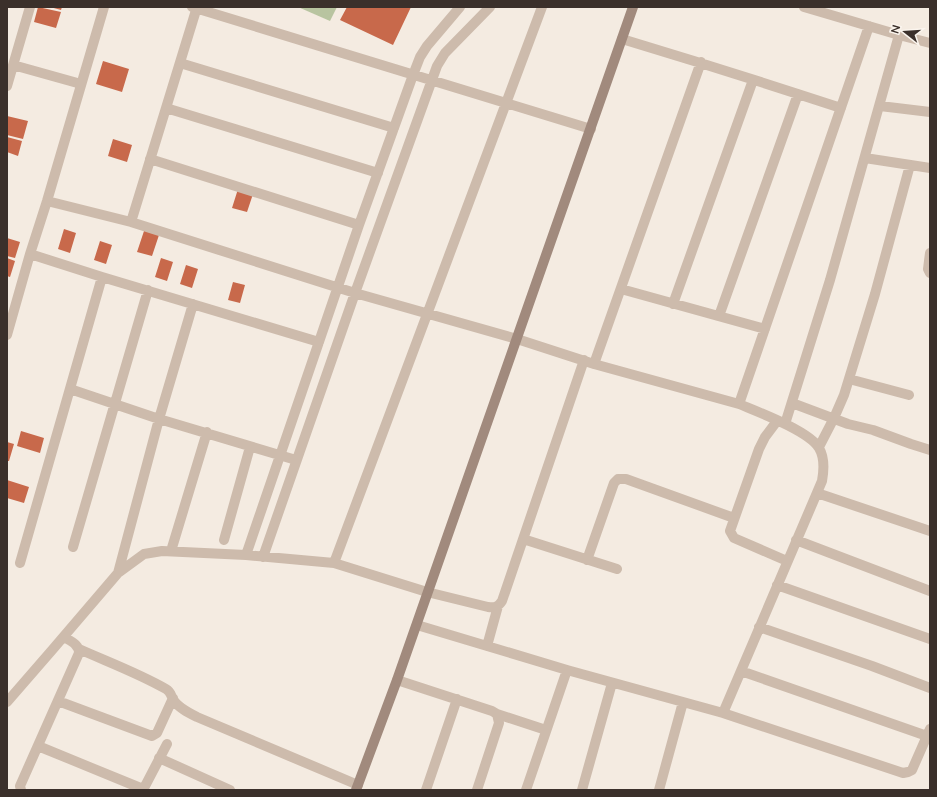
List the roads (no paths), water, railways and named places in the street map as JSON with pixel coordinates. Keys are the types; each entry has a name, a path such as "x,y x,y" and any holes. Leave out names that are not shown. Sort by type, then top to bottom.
{"street":[{"path":"7,86 30,7"},
{"path":"7,332 104,7"},
{"path":"131,222 180,63 195,7 590,129"},
{"path":"246,555 359,225 420,57 426,46 460,7"},
{"path":"263,557 430,80 436,66 445,53 490,7"},
{"path":"334,563 542,7"},
{"path":"64,637 79,649 131,671 168,690 172,695 172,698 181,707 197,717 357,788 398,680 427,592 633,7"},
{"path":"804,7 930,43"},
{"path":"739,404 869,26"},
{"path":"787,560 734,538 730,531 759,449 765,437 781,423 792,403 830,280 899,35"},
{"path":"622,39 701,62 842,108"},
{"path":"487,646 498,606 502,601 523,539 589,362 620,289 701,62"},
{"path":"180,63 394,128"},
{"path":"13,65 80,84"},
{"path":"673,304 753,80"},
{"path":"718,316 798,94"},
{"path":"880,106 930,112"},
{"path":"166,108 378,173"},
{"path":"865,158 930,168"},
{"path":"150,159 359,225"},
{"path":"819,447 844,395 875,294 910,165"},
{"path":"47,201 131,222 427,315 517,339 589,362 739,404 781,423 811,439 819,447 823,459 822,481 723,713"},
{"path":"930,253 928,270 930,273"},
{"path":"30,254 319,342"},
{"path":"20,563 102,277"},
{"path":"620,289 765,329"},
{"path":"73,547 148,290"},
{"path":"118,573 159,419 193,304"},
{"path":"849,379 909,395"},
{"path":"70,389 159,419 207,432 250,447 296,460"},
{"path":"792,403 848,424 873,430 930,450"},
{"path":"171,551 207,432"},
{"path":"224,540 250,447"},
{"path":"588,560 614,483 618,479 626,479 734,518"},
{"path":"817,493 930,531"},
{"path":"523,539 617,570"},
{"path":"796,540 930,591"},
{"path":"7,702 118,573 144,554 171,551 246,555 334,563 427,592 493,608 498,606"},
{"path":"777,585 930,639"},
{"path":"417,624 567,670 723,713 903,773 912,770 928,733 741,671"},
{"path":"759,627 872,666 930,688"},
{"path":"21,790 20,786 78,656 79,649"},
{"path":"526,790 567,670"},
{"path":"398,680 546,730"},
{"path":"582,790 612,683"},
{"path":"58,701 152,736 157,733 172,698"},
{"path":"426,790 457,699"},
{"path":"659,790 683,702"},
{"path":"476,790 499,723 497,714"},
{"path":"38,746 143,789 167,744"},
{"path":"159,758 230,790"}]}
